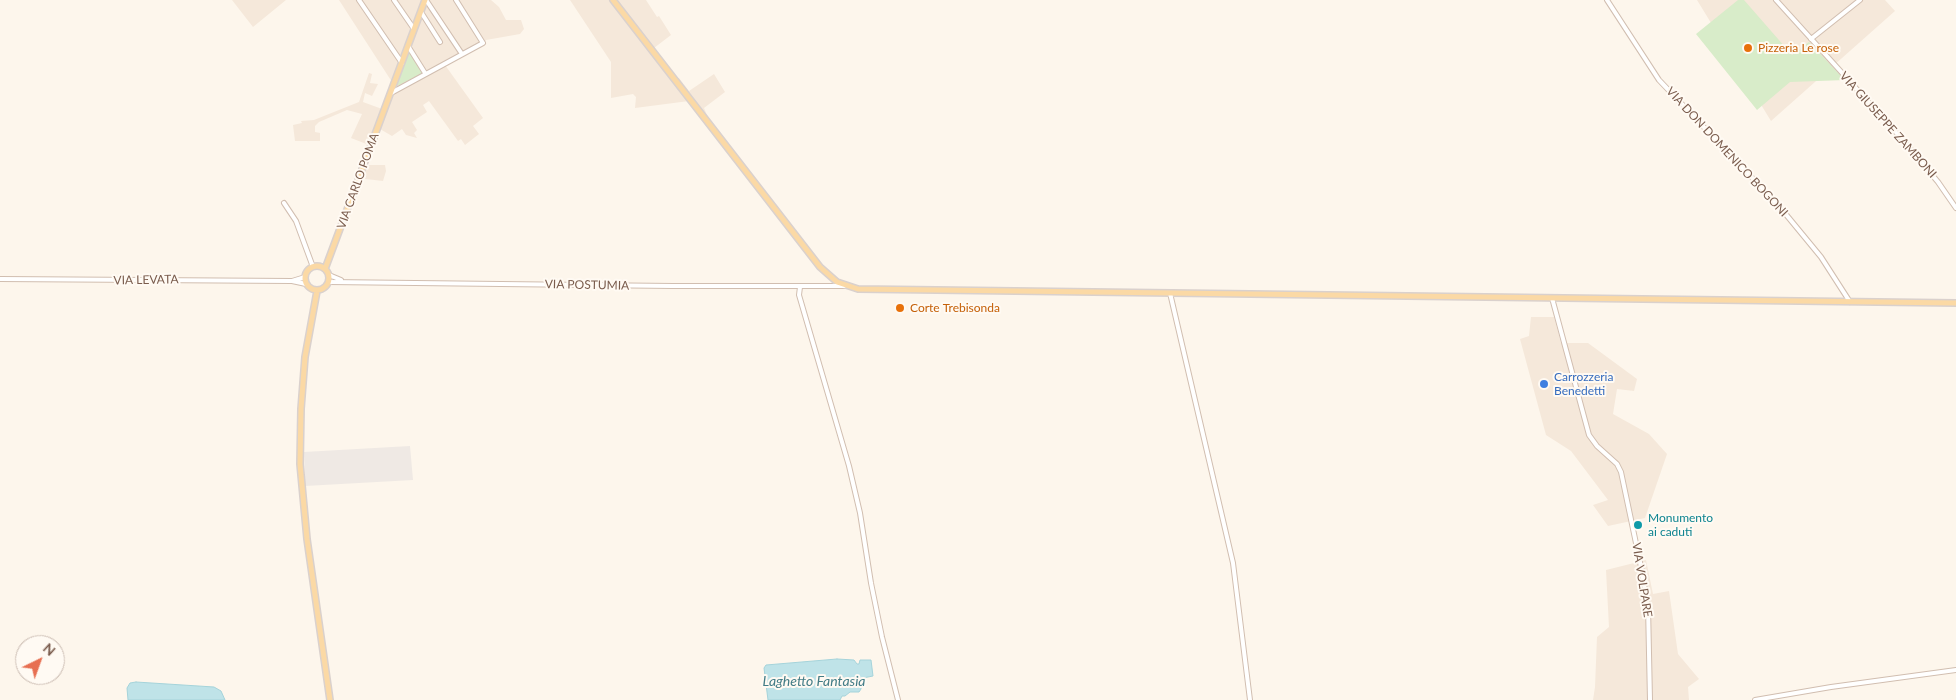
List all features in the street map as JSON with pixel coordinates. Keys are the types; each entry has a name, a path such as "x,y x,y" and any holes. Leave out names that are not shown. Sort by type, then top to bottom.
{"main road":[{"name":"VIA CARLO POMA","path":"324,269 426,0"},
{"path":"612,0 820,266 832,279 845,286 858,289 1956,303"},
{"path":"319,266 324,269 329,275 329,282 324,288 317,291 311,289 306,284 307,270 319,266"},
{"path":"317,291 305,357 300,464 307,539 330,700"}],"street":[{"path":"359,0 402,63"},
{"path":"394,0 414,29"},
{"name":"VIA CARLO POMA","path":"426,0 462,54"},
{"path":"391,93 483,42 456,0"},
{"name":"VIA DON DOMENICO BOGONI","path":"1607,0 1659,80 1779,206 1821,257 1850,302"},
{"name":"VIA GIUSEPPE ZAMBONI","path":"1777,0 1902,139 1938,182 1956,208"},
{"path":"1811,39 1860,0"},
{"path":"421,12 440,42"},
{"path":"408,46 425,74"},
{"path":"284,203 296,221 313,267"},
{"path":"329,275 343,281"},
{"name":"VIA LEVATA","path":"292,281 305,277"},
{"name":"VIA LEVATA","path":"0,279 292,281 306,284"},
{"name":"VIA POSTUMIA","path":"329,282 845,286"},
{"path":"800,287 799,295 860,513 868,568 882,637 898,700"},
{"path":"1170,293 1233,562 1250,698"},
{"name":"VIA VOLPARE","path":"1552,298 1589,435 1621,472 1648,606 1650,700"},
{"path":"1755,700 1956,670"}],"shaded area":[{"path":"232,0 286,0 253,27"},
{"path":"339,0 491,0 499,7 506,20 521,20 524,29 520,34 486,40 482,46 445,65 483,118 473,126 479,134 465,145 461,139 458,141 429,101 423,105 427,112 412,122 417,130 414,133 417,138 406,135 402,129 392,136 380,129 367,165 385,165 386,171 383,181 357,178 369,145 351,138 362,114 347,110 319,122 315,126 315,132 320,133 320,141 295,141 293,125 302,123 301,121 314,120 359,102 369,73 372,74 370,83 378,84 372,96 365,93 363,102 382,109 392,82"},
{"path":"570,0 646,0 671,35 654,48 677,78 689,91 714,74 725,92 704,108 707,115 703,119 689,101 635,108 636,97 633,94 611,98 611,62"},
{"path":"1697,0 1885,0 1895,11 1771,121"},
{"path":"1531,317 1554,317 1561,343 1588,343 1637,379 1634,391 1617,389 1613,414 1649,434 1667,454 1645,518 1608,526 1593,505 1608,500 1571,451 1546,435 1520,339 1529,336"},
{"path":"410,446 413,480 305,486 304,452"},
{"path":"1646,560 1653,594 1669,591 1678,654 1699,679 1688,687 1689,700 1593,700 1597,637 1609,627 1606,570"}],"green space":[{"path":"1738,0 1744,0 1792,55 1809,42 1845,80 1790,82 1757,110 1696,34"},
{"path":"409,50 423,73 397,86"}],"water":[{"name":"Laghetto Fantasia","path":"837,659 854,660 857,664 859,664 860,660 871,660 873,676 863,678 859,692 850,692 842,696 840,700 768,700 764,668 766,665"},
{"path":"130,683 214,687 221,691 225,700 128,700 127,688"}],"place":[{"name":"Pizzeria Le rose","path":"1748,48"},
{"name":"Corte Trebisonda","path":"900,308"},
{"name":"Carrozzeria Benedetti","path":"1544,384"},
{"name":"Monumento ai caduti","path":"1638,525"}]}
